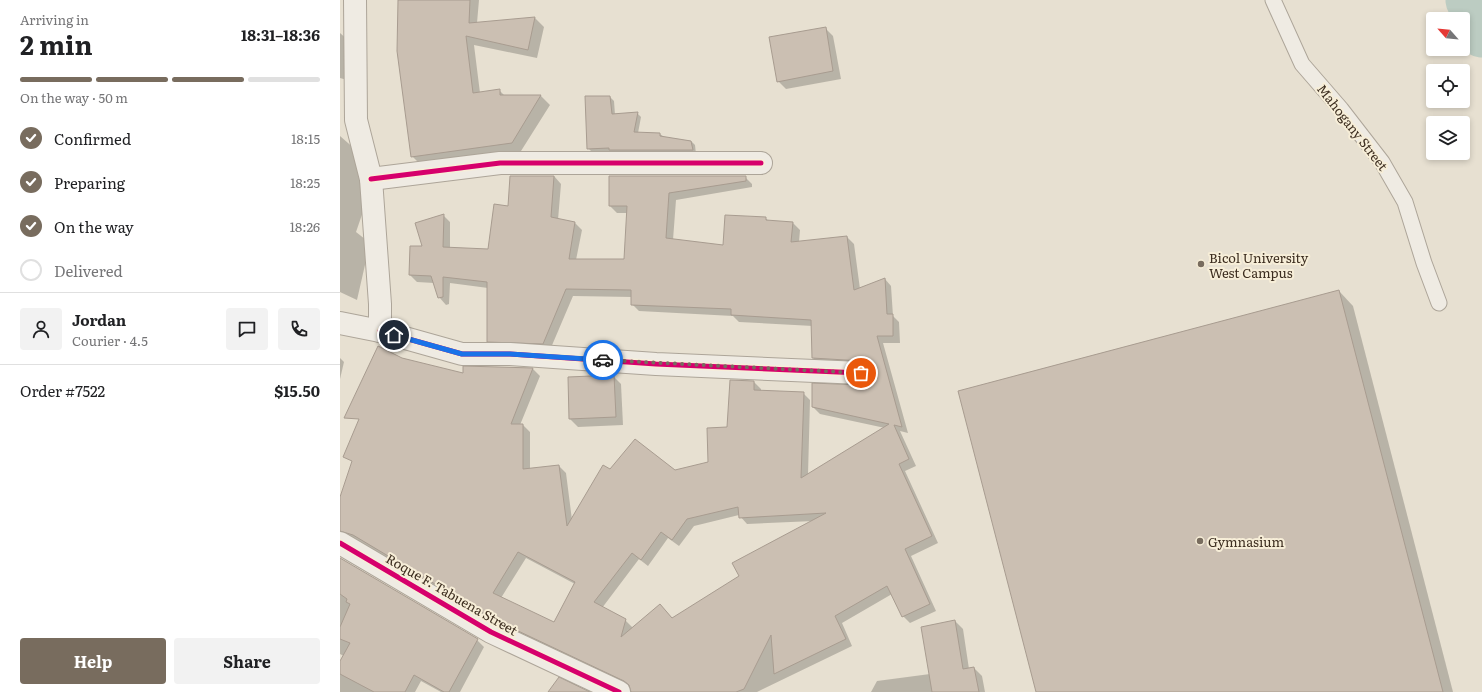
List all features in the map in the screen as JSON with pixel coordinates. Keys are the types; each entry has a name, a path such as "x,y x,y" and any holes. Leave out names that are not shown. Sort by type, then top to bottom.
{"street":[{"path":"355,0 348,117 371,178 380,304 380,331"},
{"path":"371,178 500,163 761,163"},
{"path":"340,323 380,331 462,354 510,354 656,364 861,373"},
{"name":"Roque F. Tabuena Street","path":"340,543 491,632 620,692"}],"lane":[{"name":"Mahogany Street","path":"1273,0 1302,64 1341,109 1382,162 1405,202 1424,263 1440,303"}],"building":[{"path":"398,0 470,0 469,23 535,17 528,50 466,36 473,93 500,89 500,95 541,95 512,143 411,157 397,51"},
{"path":"826,27 833,71 777,82 769,37"},
{"path":"585,96 610,96 612,114 638,112 634,132 660,133 660,136 691,141 693,150 609,150 609,148 587,149"},
{"path":"510,176 554,176 551,217 575,222 569,259 624,259 627,206 609,206 609,176 746,176 746,181 669,193 666,238 723,245 725,215 766,217 766,220 793,222 791,242 847,236 854,290 885,278 887,314 893,314 893,336 877,336 902,427 894,425 909,459 899,464 932,536 905,549 930,604 902,617 887,586 835,616 846,639 774,674 771,635 744,689 736,692 631,692 629,685 624,681 497,621 353,535 340,531 340,497 352,461 343,457 359,419 344,418 378,346 402,358 463,373 463,366 533,368 511,424 523,424 523,469 559,465 567,526 603,465 610,469 635,439 675,470 708,462 707,428 727,427 730,380 754,381 754,390 804,392 801,478 889,424 812,407 812,383 861,385 866,384 871,380 873,373 872,368 868,363 862,361 812,358 811,320 731,315 731,309 631,305 631,290 566,289 543,344 487,342 487,282 443,277 443,297 438,298 431,276 409,275 410,246 422,246 415,223 444,214 443,247 488,249 494,204 508,206","holes":["738,507 739,518 826,513 732,563 739,576 672,618 660,604 621,637 626,619 594,602 632,553 641,560 661,532 672,540 687,519","518,552 575,582 554,622 493,593"]},
{"name":"Gymnasium","path":"1339,290 1443,692 1036,692 958,391"},
{"path":"614,375 616,417 569,419 568,377"},
{"path":"340,558 478,639 449,692 444,692 414,675 405,692 374,692 340,674 340,661 350,643 340,639 340,627 350,604 346,602 347,599 340,594"},
{"path":"955,620 963,669 974,667 979,692 932,692 921,627"},
{"path":"559,677 590,692 548,692"}],"waterway":[{"path":"1471,0 1476,9 1482,32"}],"cycle path":[{"path":"371,179 500,163 761,163"},
{"path":"380,331 462,354 510,354 656,364 861,373"},
{"path":"340,543 491,632 619,692"}],"way so far":[{"path":"603,360 656,364 861,373"}],"place":[{"name":"Bicol University West Campus","path":"1201,264"},
{"name":"Gymnasium","path":"1200,541"}],"route":[{"path":"394,335 462,354 510,354 603,360"}]}
